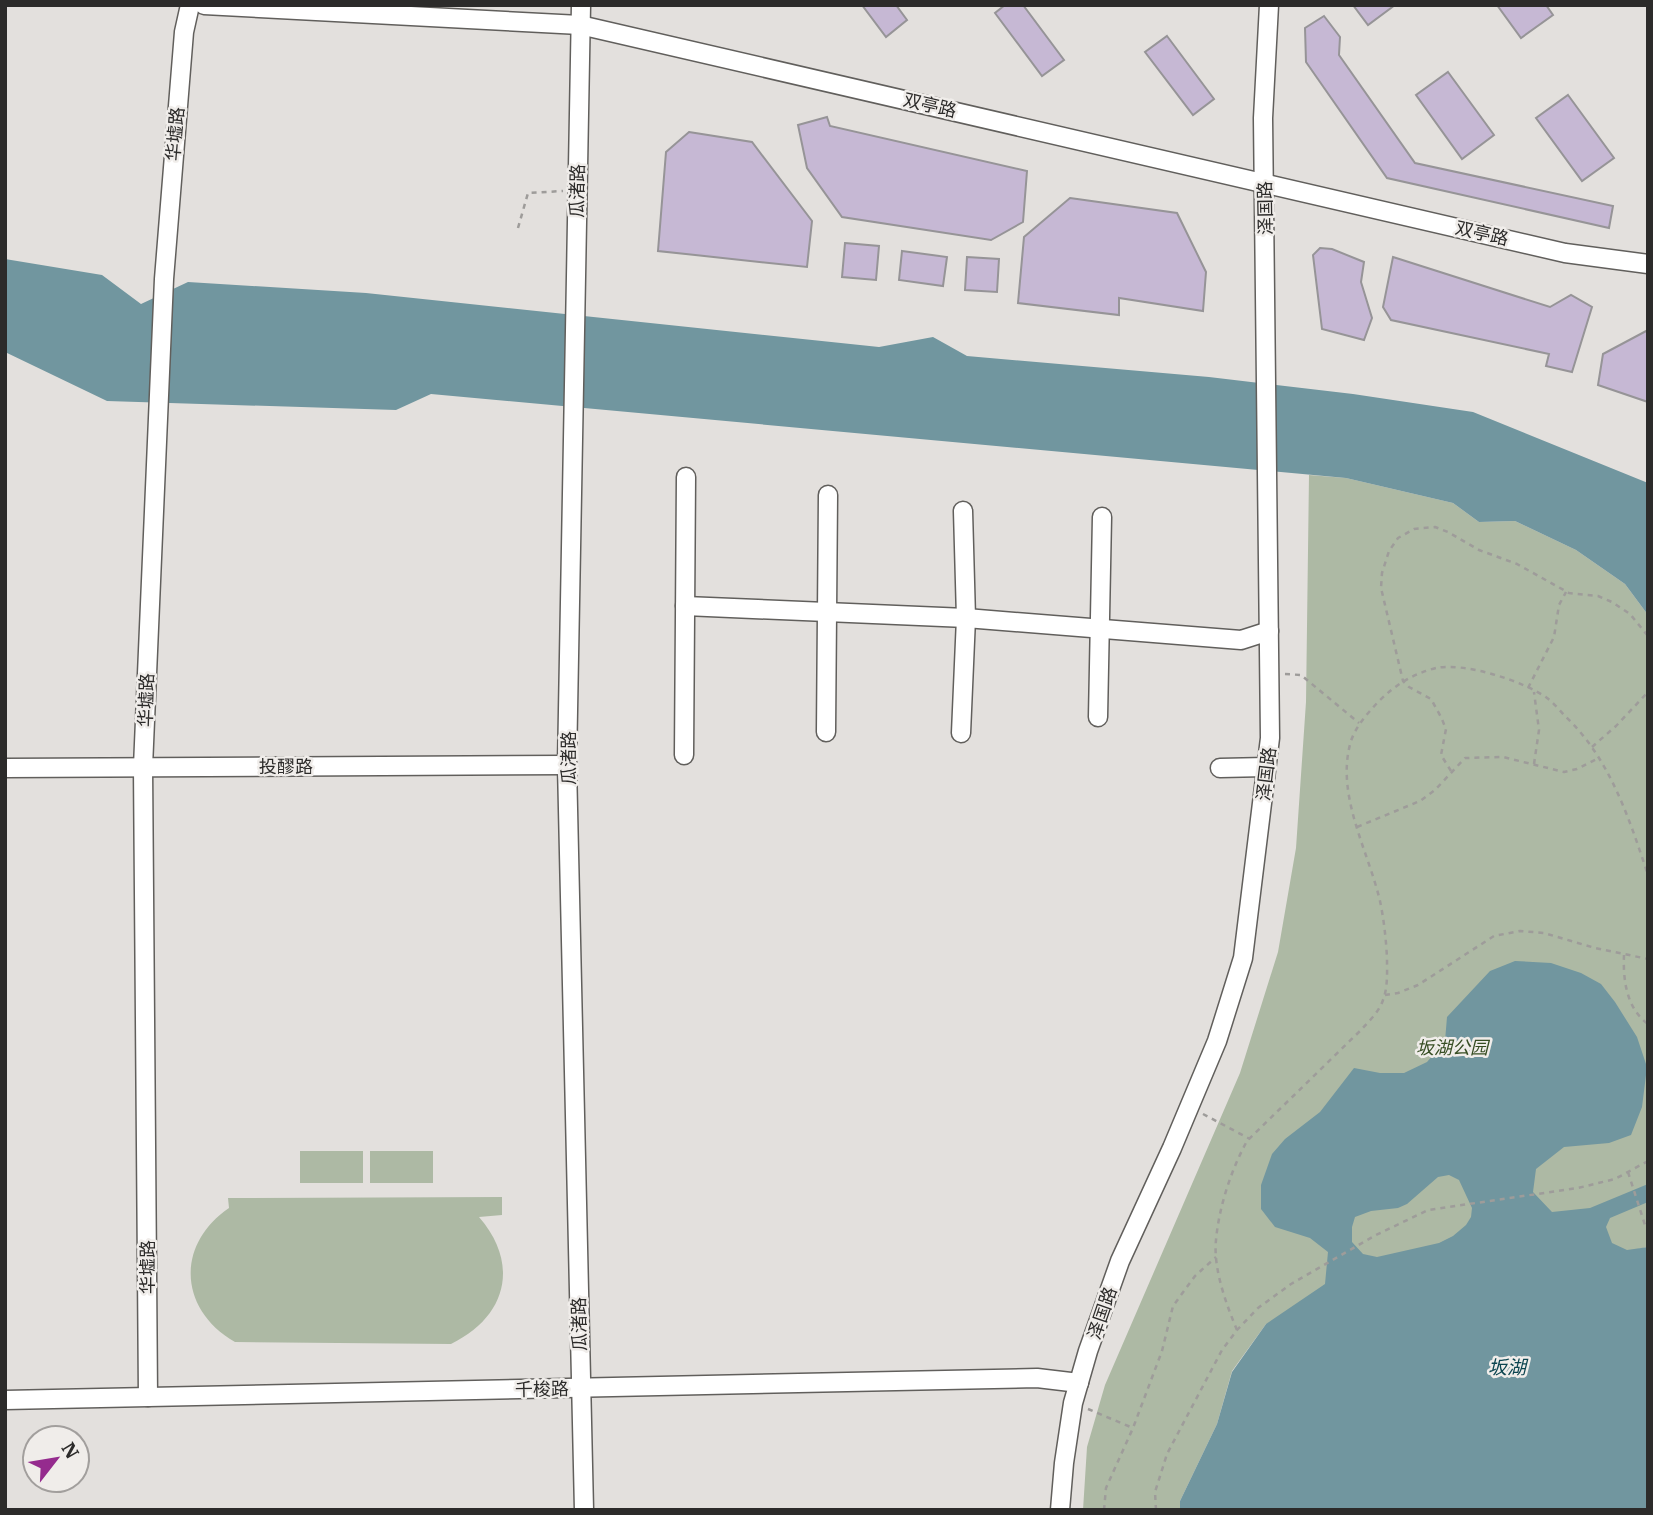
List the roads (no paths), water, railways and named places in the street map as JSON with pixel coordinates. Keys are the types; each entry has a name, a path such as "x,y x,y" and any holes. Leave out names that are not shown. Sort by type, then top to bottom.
{"street":[{"name":"华墟路","path":"148,1396 143,767 164,279 184,32 191,5"},
{"name":"双亭路","path":"204,5 580,25 1565,253 1648,264"},
{"name":"瓜渚路","path":"581,5 567,765 584,1510"},
{"name":"泽国路","path":"1060,1510 1064,1463 1073,1403 1079,1383 1120,1261 1217,1041 1242,958 1270,738 1263,118 1269,5"},
{"path":"684,755 686,477"},
{"path":"826,732 828,495"},
{"path":"961,733 966,618 963,511"},
{"path":"1098,717 1102,517"},
{"path":"685,606 966,618 1241,640 1269,631"},
{"name":"投醪路","path":"5,768 567,765"},
{"path":"1220,768 1266,768"},
{"name":"千梭路","path":"5,1400 1037,1378 1079,1383"}],"water":[{"path":"5,259 102,275 141,304 188,282 366,293 879,347 933,337 967,356 1209,377 1473,412 1648,483 1648,615 1625,584 1576,550 1515,521 1479,522 1453,503 1346,478 431,394 396,410 107,401 5,352"},
{"name":"坂湖","path":"1515,961 1551,963 1581,973 1601,984 1637,1037 1647,1067 1642,1107 1631,1135 1609,1143 1564,1147 1536,1169 1533,1192 1552,1212 1590,1208 1648,1184 1648,1202 1610,1218 1606,1227 1612,1243 1627,1250 1648,1247 1648,1510 1180,1510 1180,1501 1217,1424 1232,1372 1266,1324 1325,1284 1328,1252 1310,1238 1275,1227 1261,1209 1261,1185 1272,1154 1285,1139 1320,1112 1354,1068 1380,1073 1404,1073 1427,1062 1445,1041 1447,1017 1490,971","holes":["1449,1175 1459,1180 1472,1208 1466,1225 1453,1236 1439,1243 1377,1257 1363,1254 1352,1242 1355,1217 1407,1204 1438,1177"]}],"park label":[{"name":"坂湖公园","path":"1452,1047"}]}
